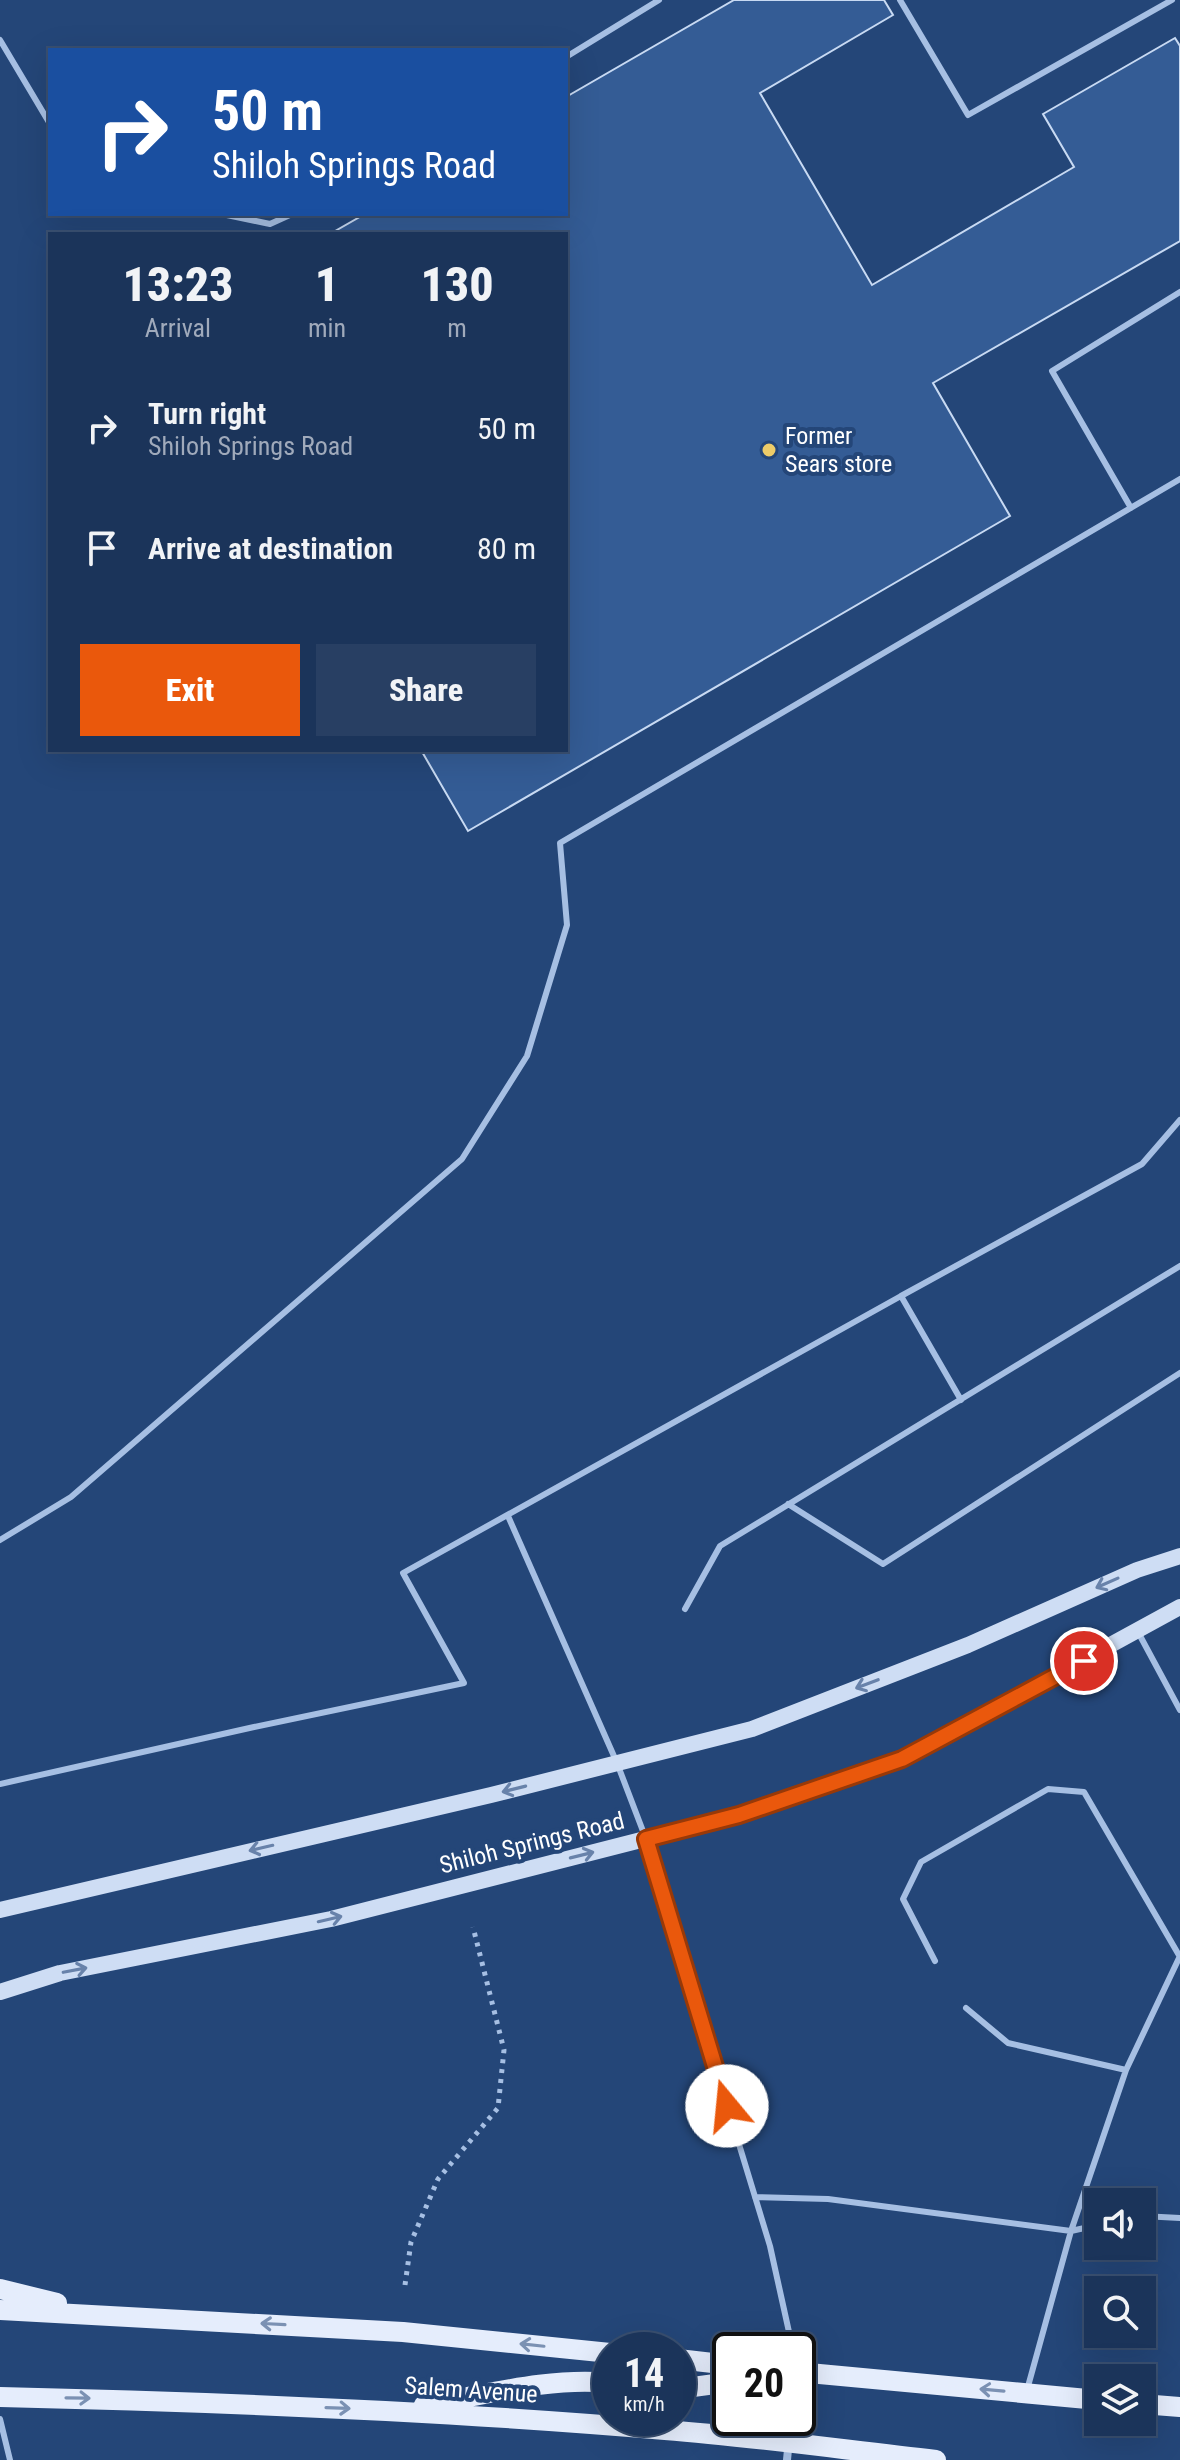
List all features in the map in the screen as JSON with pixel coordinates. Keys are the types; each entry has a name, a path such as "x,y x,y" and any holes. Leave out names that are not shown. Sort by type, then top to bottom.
{"main road":[{"path":"0,1910 491,1795 752,1729 968,1645 1137,1570 1180,1556"},
{"name":"Shiloh Springs Road","path":"0,1992 60,1973 331,1919 739,1815 902,1759 1180,1607"},
{"path":"0,2289 112,2316"},
{"name":"Salem Avenue","path":"0,2310 403,2332 592,2351"},
{"path":"816,2374 1084,2399"},
{"path":"393,2410 545,2384 592,2381"},
{"name":"Salem Avenue","path":"0,2397 171,2400 393,2410 669,2430 787,2452 936,2460"},
{"path":"1156,2405 1180,2407"}],"lane":[{"path":"568,56 659,0"},
{"path":"900,0 968,115 1172,0"},
{"path":"0,40 48,121"},
{"path":"232,216 270,224 288,216"},
{"path":"1131,508 1052,371 1180,292"},
{"path":"0,1540 71,1497 462,1159 527,1056 532,1041 567,925 560,843 1180,479"},
{"path":"0,1784 464,1683 403,1573 1142,1164 1180,1120"},
{"path":"685,1609 720,1546 1180,1266"},
{"path":"901,1296 961,1400"},
{"path":"788,1504 883,1564 1180,1373"},
{"path":"508,1516 617,1763 646,1839 770,2246 789,2332"},
{"path":"1138,1631 1180,1710"},
{"path":"935,1961 903,1899 921,1862 1048,1789 1084,1792 1179,1957 1126,2070 1071,2231 1027,2393"},
{"path":"966,2008 1008,2043 1126,2070"},
{"path":"755,2197 828,2199 1071,2231 1084,2228"},
{"path":"1156,2217 1180,2218"},
{"path":"0,2419 10,2460"}],"path":[{"path":"405,2285 411,2242 438,2179 498,2108 504,2050 473,1927"}],"building":[{"name":"Former Sears store","path":"734,0 884,0 893,15 760,93 872,285 1074,167 1043,114 1175,38 1180,46 1180,241 933,383 1010,516 468,831 422,752 568,752 568,232 334,232 362,216 568,216 568,96"}],"place":[{"name":"Former Sears store","path":"769,450"}],"route":[{"path":"727,2106 646,1839 739,1815 902,1759 1084,1661"}]}
